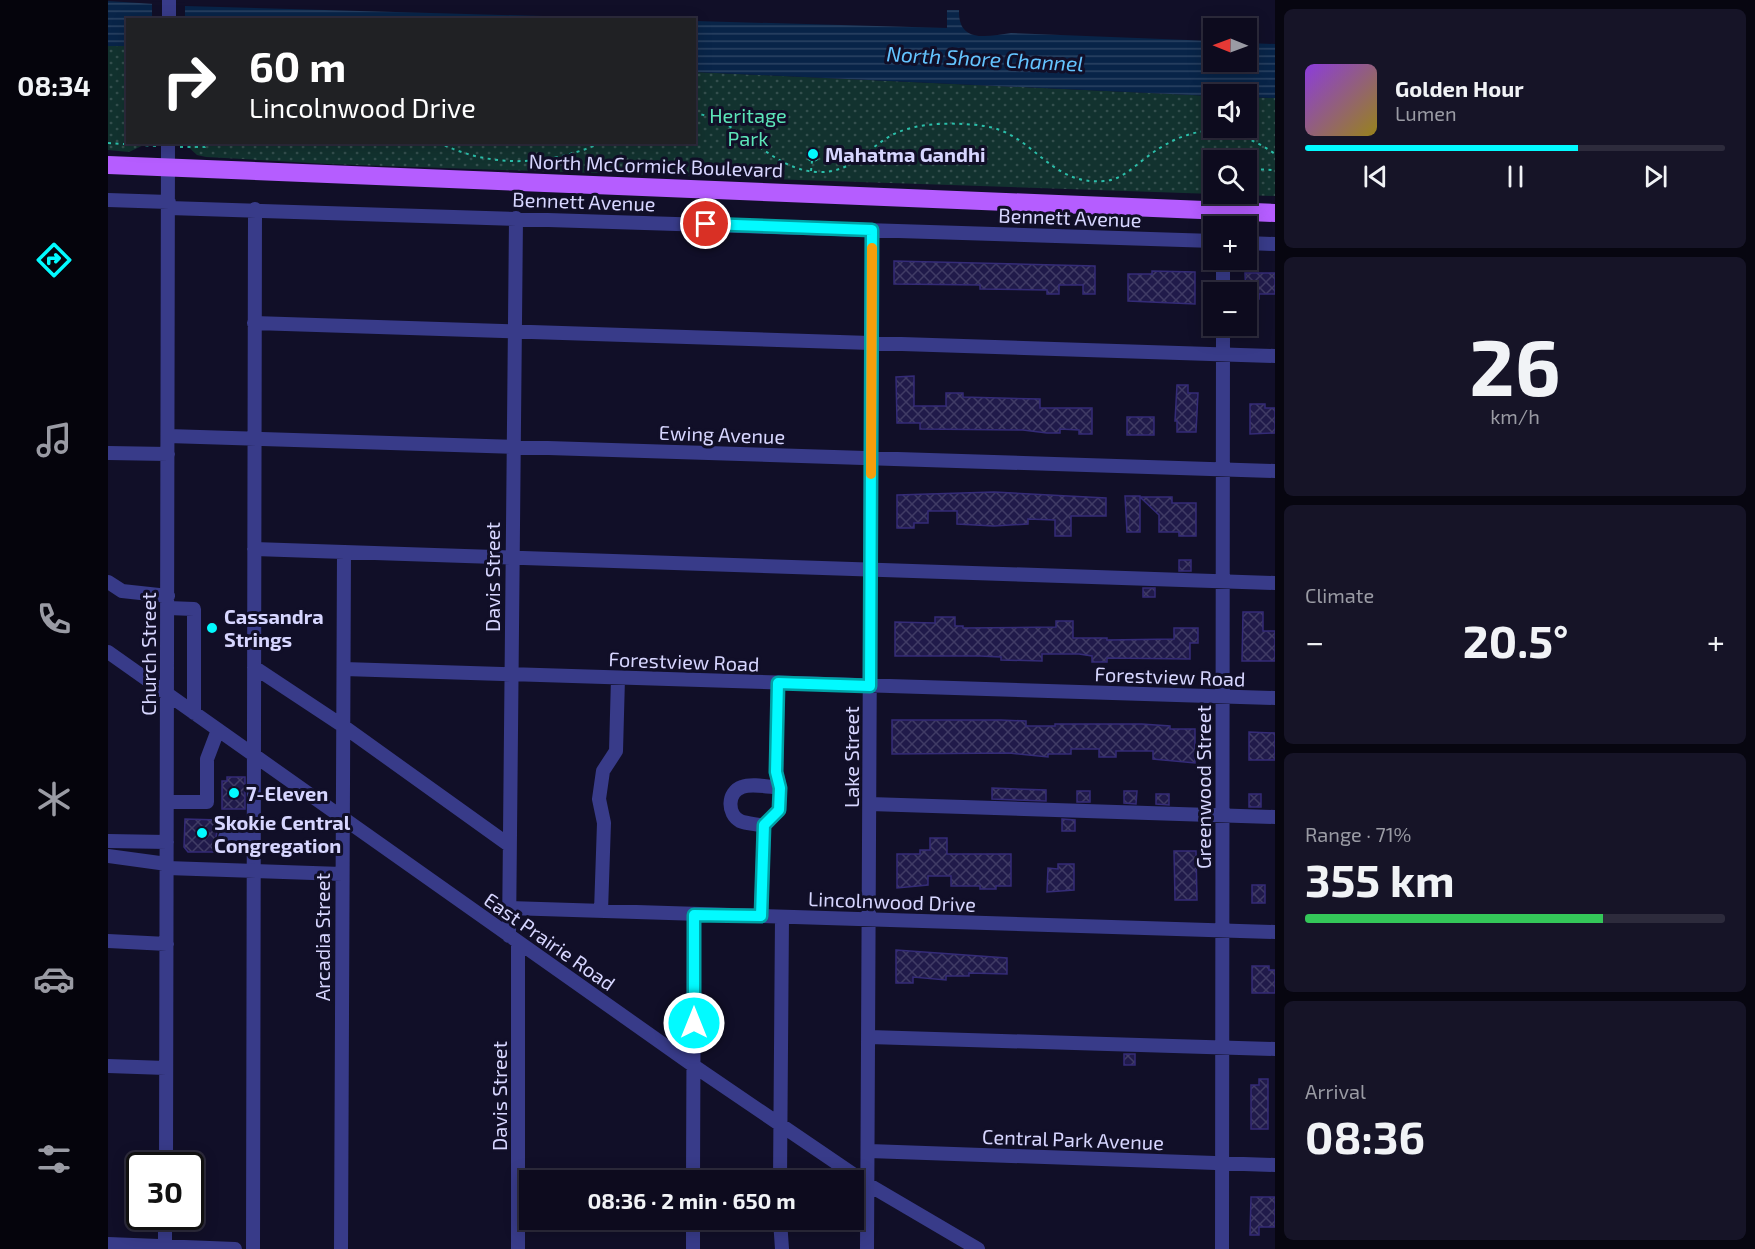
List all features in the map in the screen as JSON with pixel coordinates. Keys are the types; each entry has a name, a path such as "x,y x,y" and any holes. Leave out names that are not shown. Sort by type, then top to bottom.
{"main road":[{"name":"North McCormick Boulevard","path":"108,165 1275,213"}],"street":[{"path":"169,0 169,18"},
{"name":"Church Street","path":"166,1152 168,144"},
{"name":"Bennett Avenue","path":"108,200 255,209 1203,242"},
{"path":"253,1249 255,209"},
{"name":"Davis Street","path":"516,218 509,908 514,940 518,1249"},
{"name":"Lake Street","path":"867,1249 872,230"},
{"path":"1257,243 1275,244"},
{"path":"255,323 1275,356"},
{"name":"Greenwood Street","path":"1222,1249 1223,336"},
{"name":"Ewing Avenue","path":"168,436 1275,471"},
{"path":"108,453 168,454"},
{"path":"254,549 1275,583"},
{"name":"Arcadia Street","path":"341,1249 341,819 344,552"},
{"path":"108,582 122,591 194,609 194,713"},
{"name":"East Prairie Road","path":"108,652 341,819 694,1066 869,1185 978,1249"},
{"path":"254,667 343,726 509,845"},
{"name":"Forestview Road","path":"344,669 1275,698"},
{"path":"601,911 604,823 599,799 603,771 616,752 618,678"},
{"path":"761,916 764,825 779,810 780,788 776,772 778,683"},
{"path":"167,802 207,802 207,759 218,730"},
{"path":"764,825 741,821 735,817 730,801 734,792 742,787 780,788"},
{"path":"870,804 1275,817"},
{"path":"225,837 253,838"},
{"path":"108,841 167,842"},
{"path":"108,856 167,866 342,874"},
{"name":"Lincolnwood Drive","path":"509,908 1275,932"},
{"path":"693,1170 694,915"},
{"path":"780,1170 782,917"},
{"path":"108,941 166,944"},
{"path":"869,1037 1275,1049"},
{"path":"108,1066 166,1068"},
{"name":"Central Park Avenue","path":"869,1151 1275,1166"},
{"path":"165,1230 165,1248"},
{"path":"693,1230 693,1249"},
{"path":"781,1230 782,1249"},
{"path":"108,1244 235,1249"}],"path":[{"path":"696,114 724,121 791,168 811,171 842,170 896,133 935,125 984,126 1002,130 1017,137 1066,177 1092,182 1116,179 1168,141 1195,131 1219,132 1244,137 1275,154"},
{"path":"108,143 126,144"},
{"path":"126,144 145,145"},
{"path":"187,148 205,147 209,144"},
{"path":"443,144 474,157 534,161 569,155 598,144"},
{"path":"811,171 812,160"},
{"path":"1257,169 1275,170"}],"green space":[{"path":"108,46 126,46 126,144 146,144 129,152 108,150"},
{"name":"Heritage Park","path":"696,72 1203,96 1203,138 1257,138 1257,97 1275,98 1275,196 1257,195 1257,150 1203,150 1203,194 328,164 197,155 185,144 696,144"}],"water":[{"path":"108,1 185,6 612,18 126,18 126,46 108,46"},
{"name":"North Shore Channel","path":"947,10 959,10 963,28 976,35 1011,33 1203,41 1203,72 1257,72 1257,43 1275,44 1275,98 1257,97 1257,84 1203,84 1203,96 696,72 696,21 947,28"}],"pier":[{"path":"152,1 185,3 185,18 152,18"}],"building":[{"path":"894,261 1095,266 1095,294 1083,294 1083,285 1059,285 1059,294 1047,294 1047,290 980,289 980,285 894,284"},
{"path":"1152,271 1195,272 1195,304 1128,301 1128,274 1152,274"},
{"path":"1245,273 1275,273 1275,294 1259,294 1259,299 1257,299 1257,282 1245,282"},
{"path":"914,376 914,406 946,406 946,393 963,393 963,397 1040,399 1040,408 1092,408 1092,434 1079,434 1079,430 1060,429 1060,433 1047,433 1023,430 920,429 920,423 897,423 896,377"},
{"path":"1177,385 1188,385 1188,393 1198,393 1196,432 1177,432 1177,421 1175,421"},
{"path":"1250,404 1265,404 1265,408 1275,408 1275,433 1250,434"},
{"path":"1127,417 1154,417 1154,435 1127,435"},
{"path":"994,492 1106,498 1106,516 1071,516 1071,536 1055,536 1055,520 1028,519 1028,524 994,526 957,524 957,511 928,511 928,523 914,523 914,528 897,528 897,495"},
{"path":"1125,496 1140,496 1140,532 1127,532"},
{"path":"1140,497 1172,497 1172,503 1196,503 1196,536 1179,536 1179,532 1159,532 1159,515"},
{"path":"1179,560 1191,560 1191,571 1179,571"},
{"path":"1143,588 1155,588 1155,597 1143,597"},
{"path":"1243,612 1263,612 1263,631 1275,631 1275,661 1242,661"},
{"path":"935,617 955,617 955,626 963,626 963,628 1056,627 1056,621 1073,621 1073,638 1107,638 1107,640 1174,639 1174,628 1198,628 1198,643 1190,643 1190,659 1107,658 1107,662 1092,662 1092,656 1079,654 1042,654 1042,661 1001,660 1001,657 980,656 895,656 895,622 935,623"},
{"path":"892,720 1026,721 1026,726 1142,724 1170,726 1170,729 1195,729 1195,763 1153,759 1153,751 1116,751 1116,757 1099,757 1099,749 1071,749 1071,754 1048,754 1048,757 1009,753 892,754"},
{"path":"1249,732 1275,733 1275,760 1249,760"},
{"name":"7-Eleven","path":"227,777 245,777 245,809 222,809 222,781 227,781"},
{"path":"992,788 1046,790 1046,801 992,799"},
{"path":"1077,791 1090,791 1090,802 1077,802"},
{"path":"1124,791 1137,791 1136,804 1124,803"},
{"path":"1156,794 1169,794 1169,805 1156,804"},
{"path":"1249,794 1261,794 1261,807 1249,807"},
{"name":"Skokie Central Congregation","path":"185,819 219,820 216,837 218,852 188,852 184,847"},
{"path":"1062,819 1075,820 1075,831 1062,831"},
{"path":"930,838 947,838 947,854 1011,854 1011,886 980,889 980,886 951,886 951,876 928,876 928,885 897,888 897,854 920,854 920,850 930,850"},
{"path":"1174,851 1196,851 1197,900 1175,900"},
{"path":"1058,864 1074,864 1074,890 1047,892 1048,868 1058,869"},
{"path":"1252,885 1265,885 1265,903 1252,903"},
{"path":"896,950 1007,958 1007,974 969,973 969,976 946,976 946,980 913,977 913,983 896,983"},
{"path":"1252,966 1269,966 1269,970 1275,970 1275,993 1252,993"},
{"path":"1124,1054 1135,1054 1135,1065 1124,1065"},
{"path":"1259,1079 1268,1079 1268,1129 1251,1129 1251,1085 1259,1085"},
{"path":"1251,1197 1275,1197 1275,1227 1259,1227 1259,1235 1250,1235"}],"slow traffic":[{"path":"871,474 872,248"}],"place":[{"name":"Mahatma Gandhi","path":"813,154"},
{"name":"Cassandra Strings","path":"212,628"},
{"name":"7-Eleven","path":"234,793"},
{"name":"Skokie Central Congregation","path":"202,833"}],"route":[{"path":"694,1023 694,915 761,916 764,825 779,810 780,788 776,772 778,683 870,686 872,230 706,224"}]}
